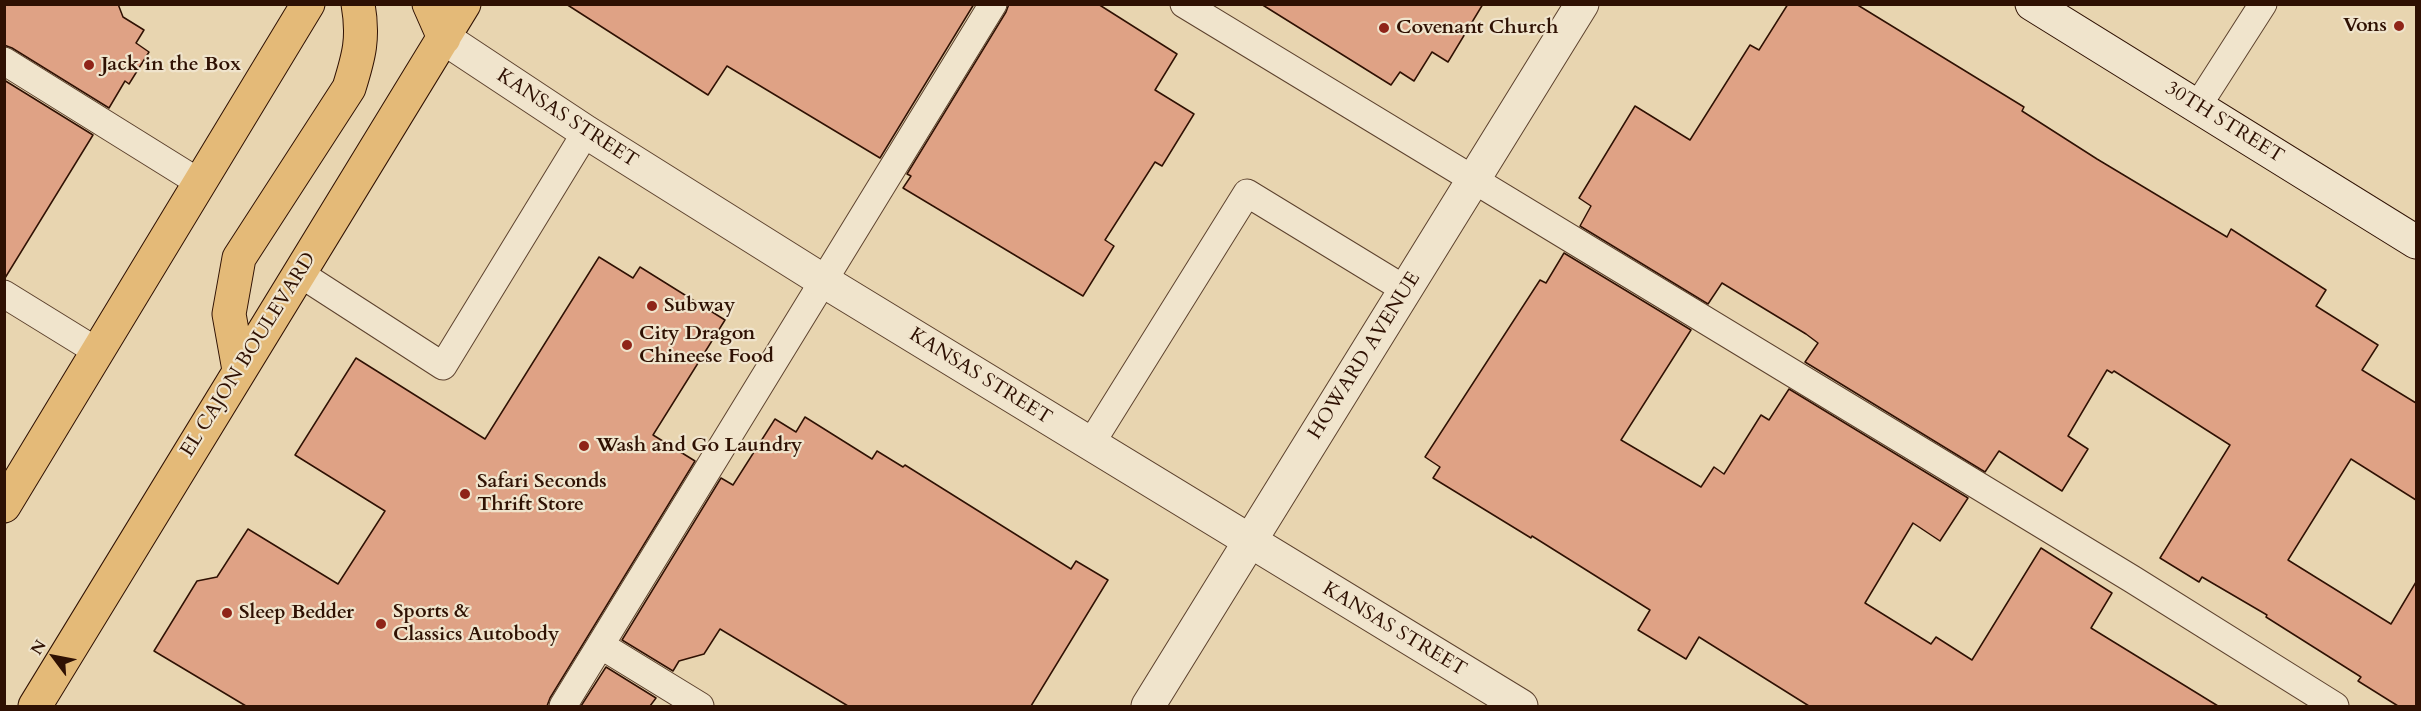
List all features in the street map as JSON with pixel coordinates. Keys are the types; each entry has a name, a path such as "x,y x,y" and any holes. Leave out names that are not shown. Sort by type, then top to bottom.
{"main road":[{"path":"4,506 308,4"},
{"path":"239,370 229,314 239,258 349,87 358,60 362,28 358,4"},
{"path":"429,4 444,38"},
{"name":"EL CAJON BOULEVARD","path":"35,706 464,4"}],"street":[{"name":"HOWARD AVENUE","path":"1148,706 1582,4"},
{"name":"30TH STREET","path":"2032,4 2416,242"},
{"name":"KANSAS STREET","path":"444,38 586,132 822,280 1250,543 1521,706"}],"lane":[{"path":"563,706 602,646 822,280 993,4"},
{"path":"1184,4 2132,579 2336,706"},
{"path":"2197,107 2263,4"},
{"path":"4,61 200,183"},
{"path":"299,273 444,366 586,132"},
{"path":"1090,445 1247,193 1406,290"},
{"path":"4,294 98,352"},
{"path":"602,646 700,706"}],"building":[{"name":"Jack in the Box","path":"4,4 118,4 123,17 144,30 136,43 149,52 129,84 125,81 109,108 4,45"},
{"path":"566,4 974,4 880,158 727,66 708,95"},
{"path":"1009,4 1098,4 1177,54 1155,90 1194,114 1162,166 1155,162 1105,240 1114,246 1083,296 903,188 911,176 907,174"},
{"name":"Covenant Church","path":"1261,4 1483,4 1448,62 1432,52 1414,81 1400,72 1391,85"},
{"path":"1788,4 1856,4 2024,107 2022,111 2097,159 2227,237 2231,229 2326,290 2316,306 2378,345 2362,370 2416,403 2416,500 2351,459 2288,560 2391,624 2416,582 2416,706 2398,706 2358,681 2361,677 2266,617 2267,615 2202,577 2199,582 2160,558 2230,445 2114,371 2112,373 2107,370 2068,436 2088,449 2062,491 1999,451 1985,472 1805,362 1818,343 1806,334 1722,283 1708,304 1580,226 1591,206 1579,198 1635,106 1690,140 1750,45 1759,50"},
{"path":"4,80 93,135 5,278 4,278"},
{"path":"1564,253 1691,330 1621,440 1701,487 1714,467 1724,474 1761,415 1769,420 1789,389 1968,498 1940,541 1913,523 1865,603 1931,644 1936,637 1972,660 2041,548 2112,593 2091,628 2218,706 1809,706 1699,637 1686,659 1638,630 1650,610 1532,536 1531,538 1433,478 1440,467 1425,457 1540,280 1546,283"},
{"path":"599,257 633,278 640,267 725,320 653,435 695,461 547,706 246,706 154,651 197,581 217,577 248,529 338,584 385,511 295,455 356,358 485,439"},
{"path":"805,417 872,459 877,451 903,467 905,465 1071,569 1076,561 1108,580 1031,706 848,706 720,629 704,654 679,661 673,671 622,640 721,478 733,485 775,419 796,432"},
{"path":"606,667 656,698 650,706 581,706"}],"place":[{"name":"Vons","path":"2399,26"},
{"name":"Covenant Church","path":"1384,28"},
{"name":"Jack in the Box","path":"89,65"},
{"name":"Subway","path":"652,306"},
{"name":"City Dragon Chineese Food","path":"627,345"},
{"name":"Wash and Go Laundry","path":"584,446"},
{"name":"Safari Seconds Thrift Store","path":"465,494"},
{"name":"Sleep Bedder","path":"227,613"},
{"name":"Sports & Classics Autobody","path":"381,624"}]}
